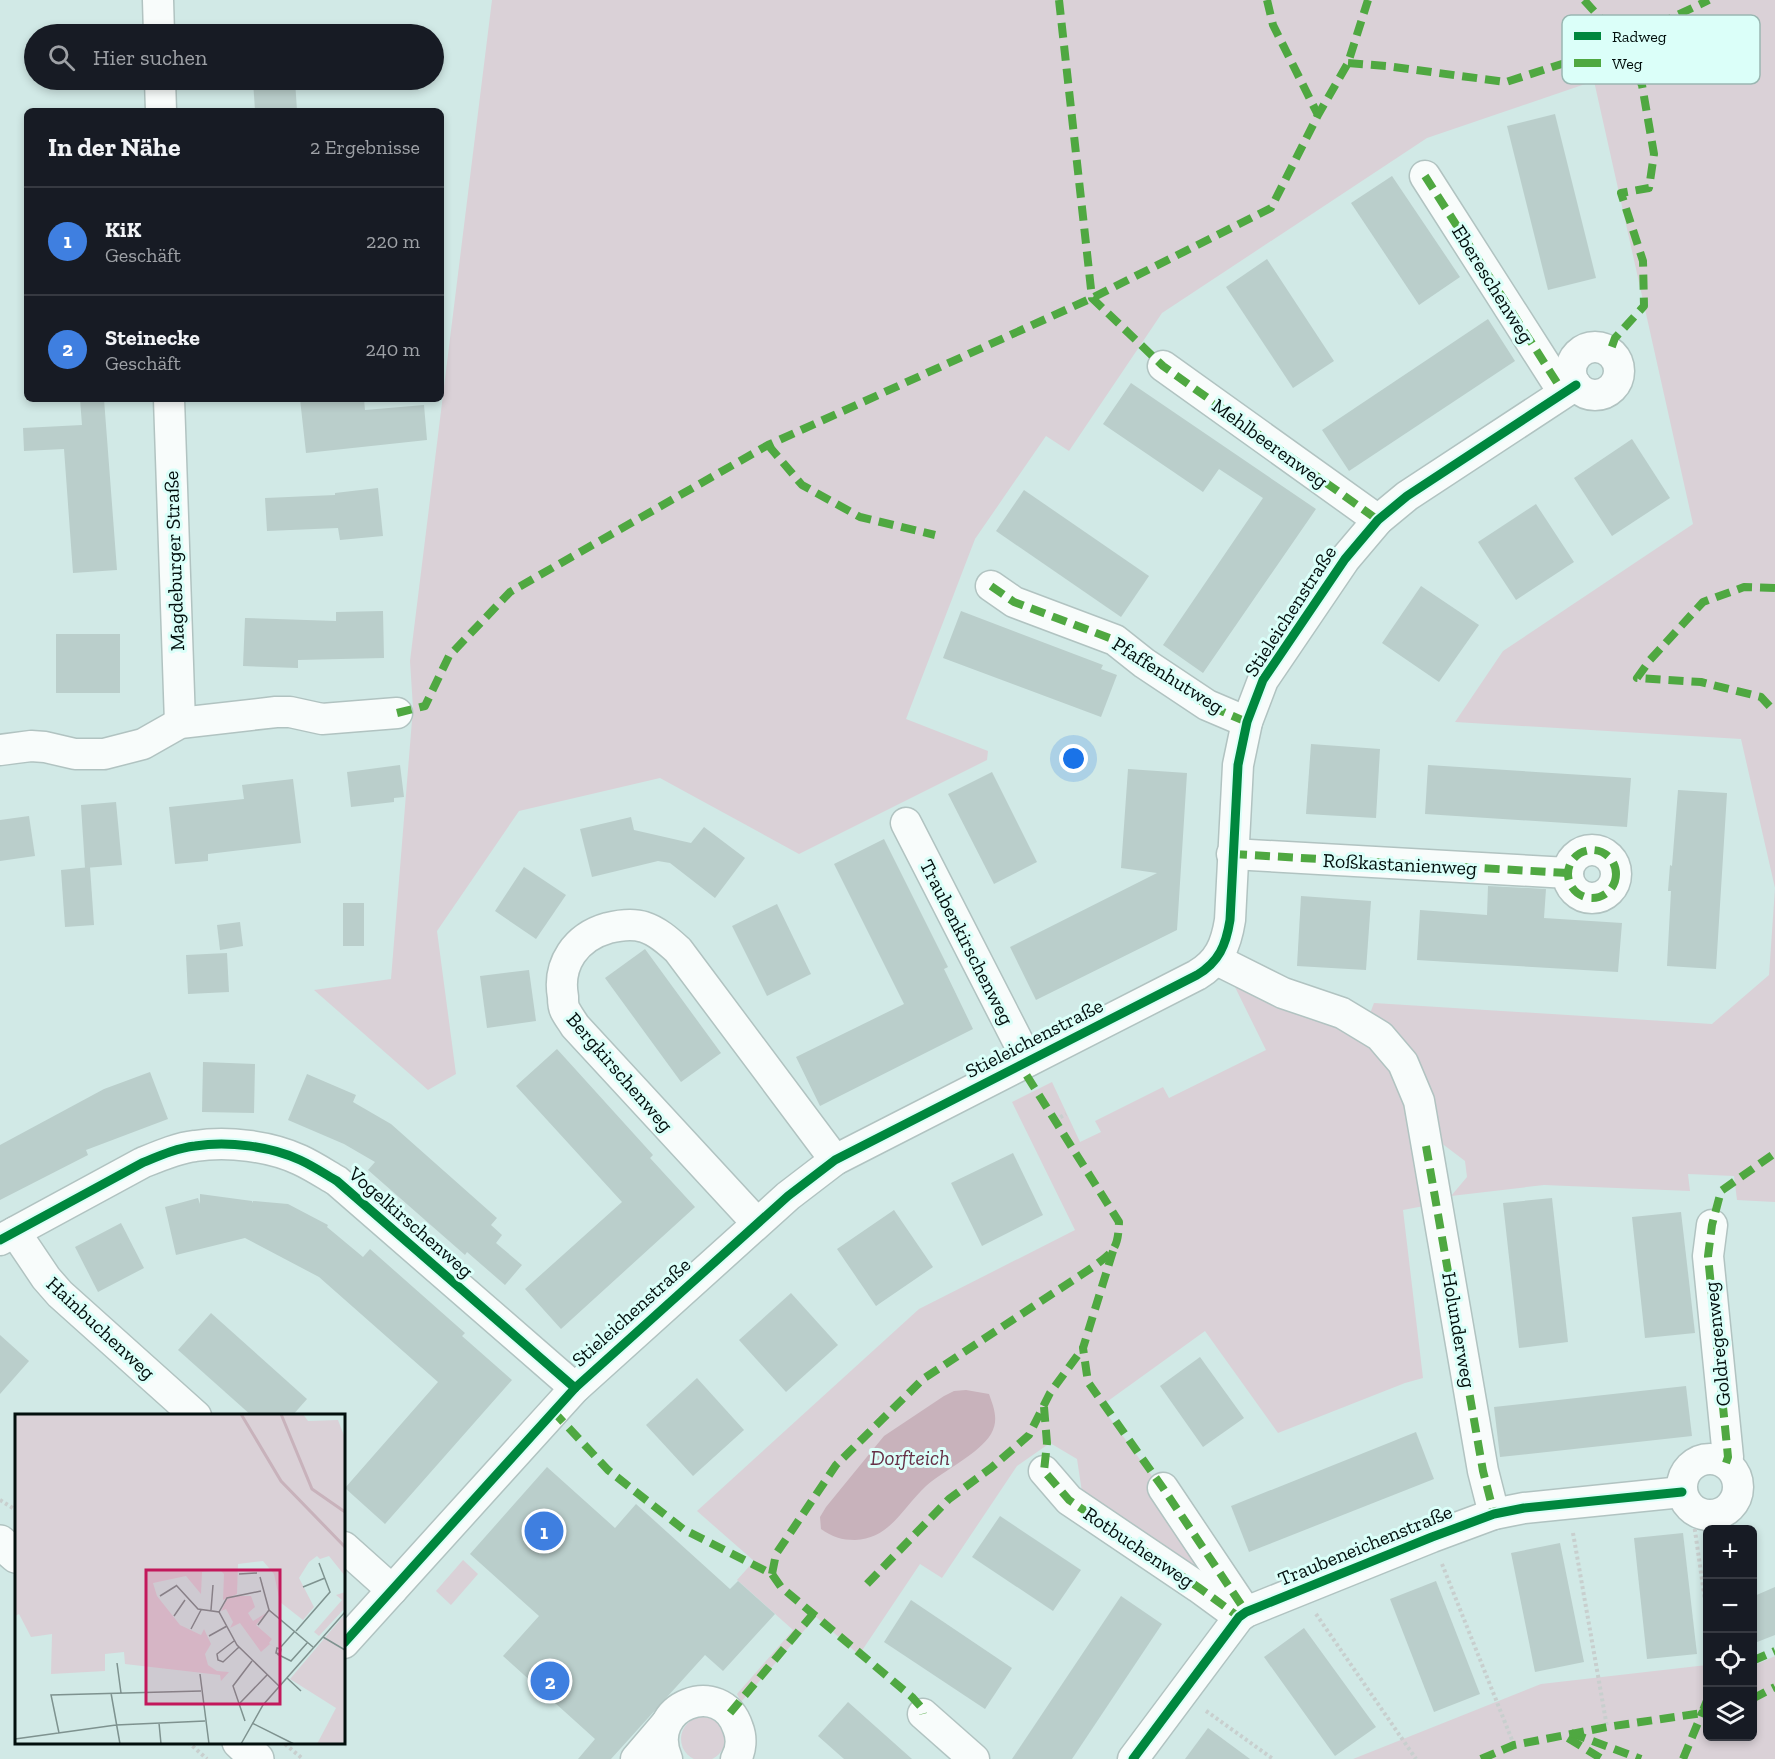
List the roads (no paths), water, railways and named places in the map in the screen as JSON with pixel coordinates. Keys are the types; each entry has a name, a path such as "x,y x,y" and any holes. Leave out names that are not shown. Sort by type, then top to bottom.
{"main road":[{"path":"0,1542 15,1555"}],"street":[{"path":"158,0 159,24"},
{"path":"160,90 161,108"},
{"name":"Ebereschenweg","path":"1425,176 1569,388"},
{"name":"Mehlbeerenweg","path":"1163,366 1377,520"},
{"name":"Stieleichenstraße","path":"345,1642 575,1388 788,1196 835,1160 1197,975 1217,960 1226,942 1230,920 1238,765 1246,722 1263,680 1345,559 1377,520 1407,496 1569,388"},
{"name":"Magdeburger Straße","path":"169,402 180,723"},
{"name":"Pfaffenhutweg","path":"991,586 1014,602 1114,639 1144,663 1207,705 1246,722"},
{"path":"0,750 31,746 75,754 104,754 143,744 180,723 276,712 290,712 322,719 397,713"},
{"name":"Traubenkirschenweg","path":"906,823 1028,1061"},
{"name":"Roßkastanienweg","path":"1233,854 1568,873"},
{"name":"Bergkirschenweg","path":"757,1223 575,1026 564,1009 561,984 563,968 570,953 580,942 597,931 621,924 644,927 662,936 678,950 835,1160"},
{"name":"Holunderweg","path":"1217,960 1283,993 1342,1013 1380,1036 1403,1064 1419,1101 1483,1471 1494,1514"},
{"name":"Vogelkirschenweg","path":"7,1236 123,1173 165,1154 195,1146 226,1145 272,1152 299,1160 337,1180 575,1388"},
{"name":"Goldregenweg","path":"1712,1225 1708,1256 1728,1457 1726,1463"},
{"name":"Hainbuchenweg","path":"7,1236 60,1294 194,1414"},
{"path":"1687,1500 1682,1481 1686,1471 1694,1463 1704,1459 1715,1459 1726,1463"},
{"name":"Traubeneichenstraße","path":"1243,1615 1299,1590 1494,1514 1524,1508 1568,1504 1687,1500 1704,1514 1715,1514 1725,1510 1733,1502 1737,1492 1737,1481 1733,1471 1726,1463"},
{"name":"Rotbuchenweg","path":"1044,1471 1069,1500 1243,1615"},
{"name":"Rotbuchenweg","path":"1163,1488 1243,1615"},
{"path":"345,1548 392,1590"},
{"path":"1133,1759 1181,1693 1243,1615"},
{"path":"636,1759 679,1708 689,1703 711,1702 730,1713 736,1722 740,1733 739,1758"},
{"path":"923,1714 974,1759"},
{"path":"665,1725 662,1736 667,1759"}],"water":[{"name":"Dorfteich","path":"966,1390 989,1394 994,1409 995,1419 991,1434 978,1448 926,1486 887,1528 878,1534 850,1540 833,1536 821,1529 820,1517 826,1507 884,1436 944,1396 954,1391"}],"place":[{"name":"KiK","path":"544,1531"},
{"name":"Steinecke","path":"550,1681"}]}
